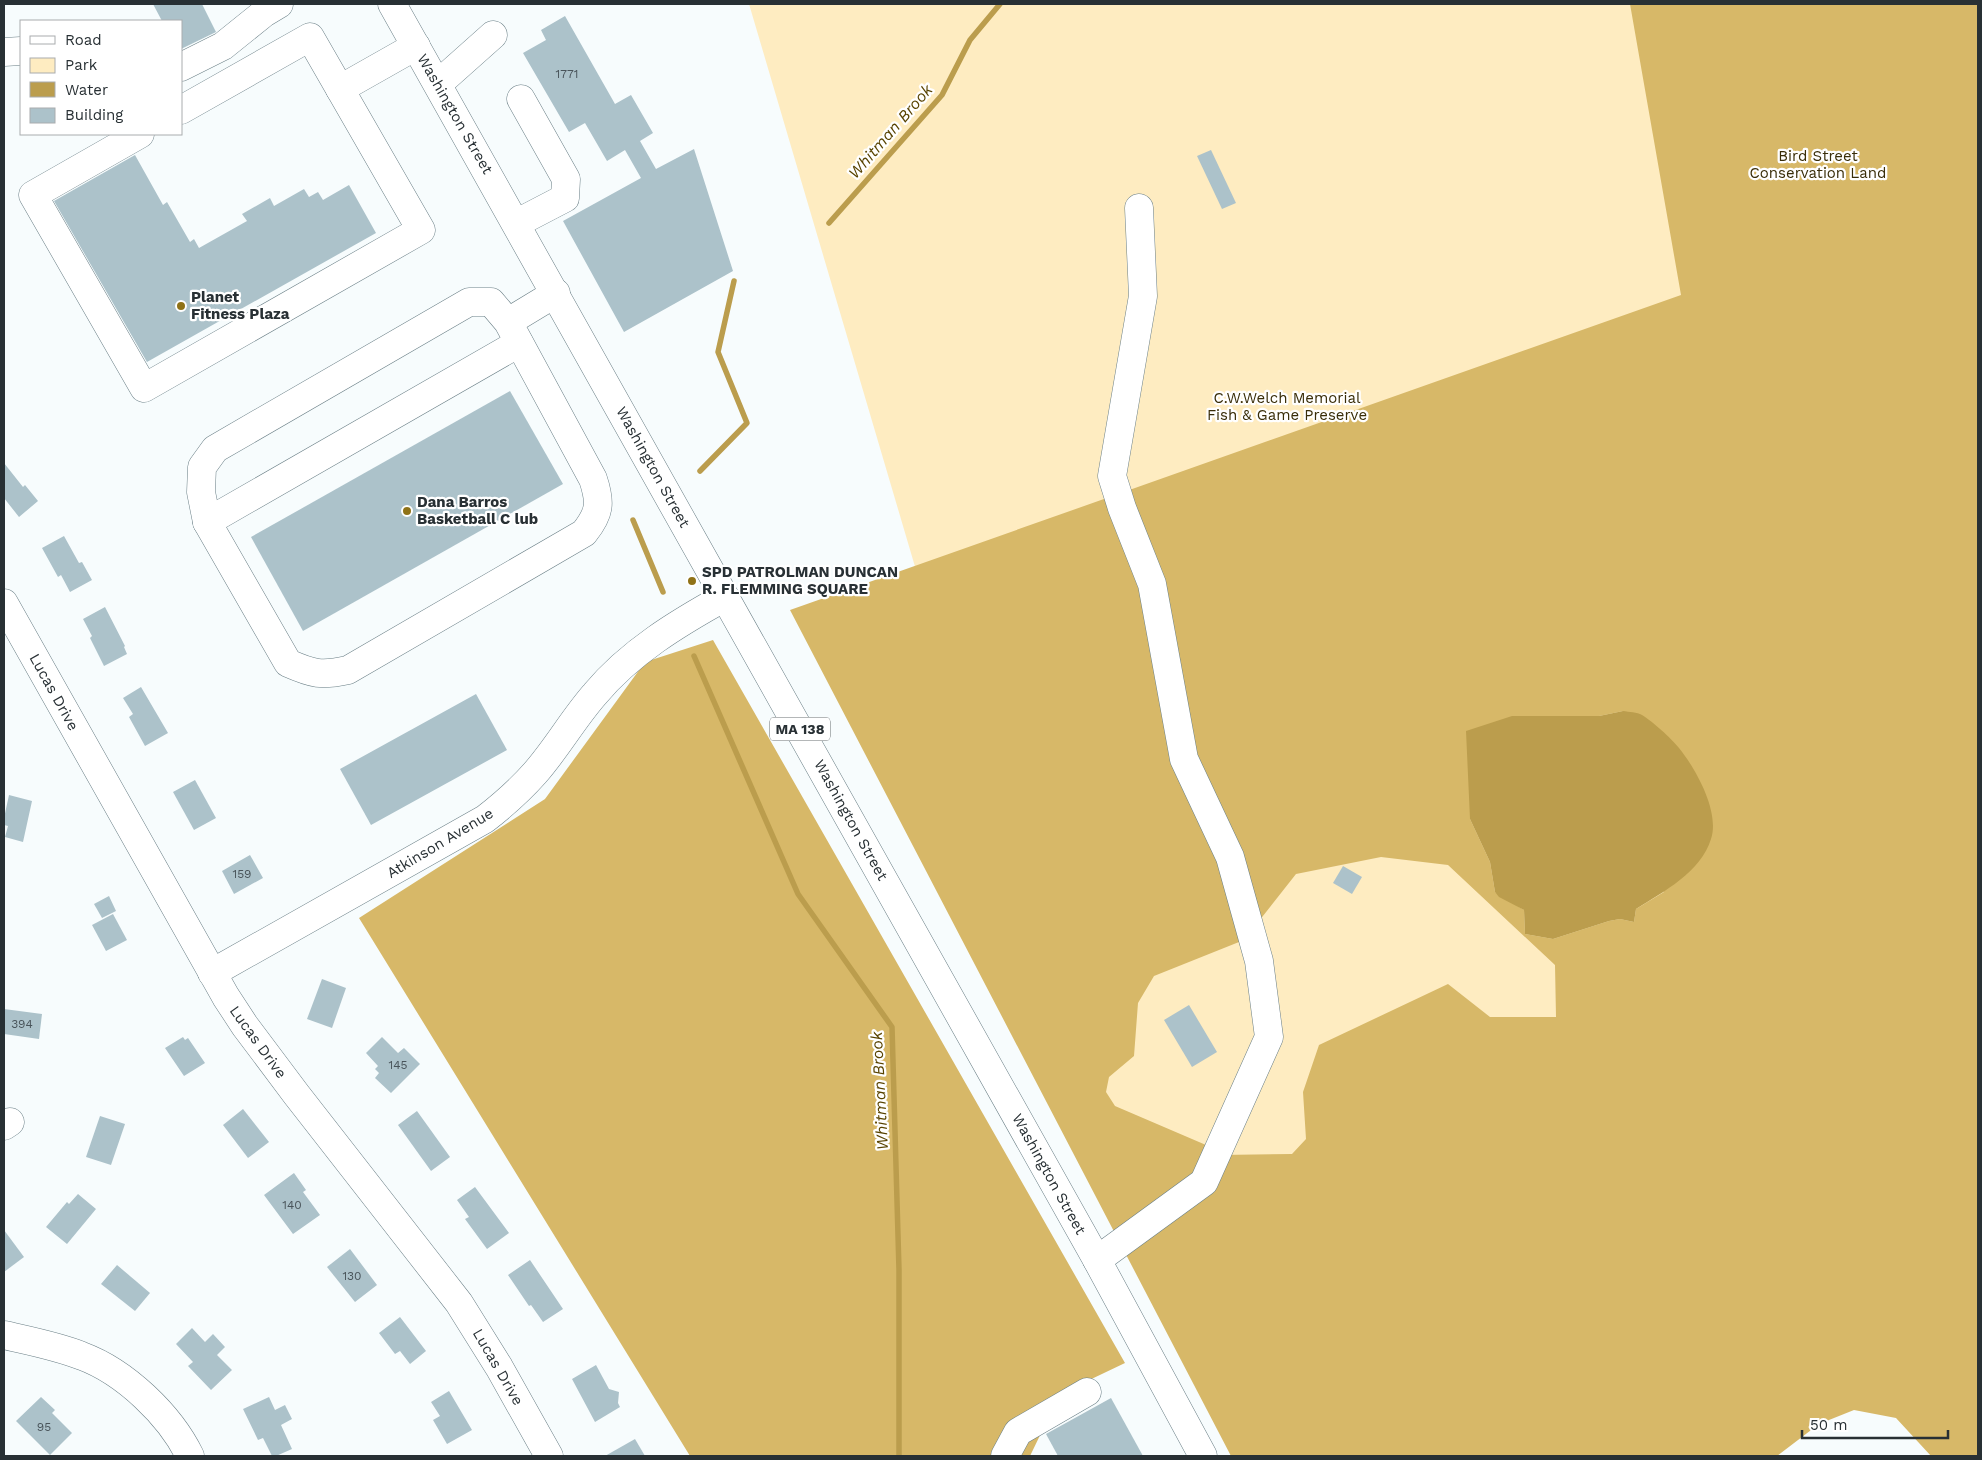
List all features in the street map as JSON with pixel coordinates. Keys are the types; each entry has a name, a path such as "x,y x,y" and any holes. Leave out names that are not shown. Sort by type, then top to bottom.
{"street":[{"path":"182,66 223,46 264,13 279,4"},
{"name":"Washington Street","path":"392,4 556,293 1097,1260 1203,1456"},
{"path":"438,84 493,35"},
{"path":"138,135 33,195 144,388 421,230 310,37 182,109"},
{"path":"340,89 416,46"},
{"path":"4,52 20,51"},
{"path":"517,224 565,198 566,179 521,99"},
{"path":"1097,1260 1204,1182 1269,1036 1259,961 1230,858 1184,759 1152,584 1122,508 1112,476 1144,296 1139,208"},
{"path":"207,522 513,332 556,293"},
{"path":"469,302 491,302 513,332 593,479 599,498 595,518 584,533 348,670 325,675 288,663 207,522 202,492 202,467 215,449 469,302"},
{"name":"Atkinson Avenue","path":"212,973 485,819 505,804 536,772 595,694 620,666 681,622 725,597"},
{"name":"Lucas Drive","path":"4,604 212,973 245,1026 459,1303 500,1367 549,1456"},
{"path":"4,1335 83,1356 119,1376 145,1397 168,1421 190,1456"},
{"path":"1005,1456 1018,1432 1087,1392"}],"green space":[{"name":"C.W.Welch Memorial Fish & Game Preserve","path":"749,4 1978,4 1978,1142 1278,1456 1028,982 993,831"},
{"name":"Bird Street Conservation Land","path":"1630,4 1978,4 1978,1456 1931,1456 1896,1418 1854,1410 1819,1424 1777,1456 1231,1456 790,610 1681,295","holes":["1623,711 1664,892 1636,909 1634,922 1620,919 1609,921 1553,939 1525,934 1524,910 1495,892 1490,862 1470,819 1599,716","1381,857 1448,865 1555,965 1556,1017 1490,1017 1448,984 1319,1045 1303,1092 1306,1139 1292,1154 1220,1155 1206,1145 1115,1106 1106,1092 1109,1077 1134,1056 1138,1003 1154,976 1244,940 1296,874"]},
{"path":"713,640 1125,1363 1060,1394 1030,1456 690,1456 359,918 545,799 645,662"}],"water":[{"path":"1623,711 1640,714 1651,721 1676,744 1692,767 1705,791 1712,816 1713,828 1706,851 1680,880 1636,909 1634,922 1620,919 1609,921 1553,939 1525,934 1524,910 1499,897 1495,892 1490,862 1470,819 1466,731 1512,716 1599,716"}],"building":[{"path":"153,4 202,4 216,32 182,49 182,20 161,20"},
{"path":"565,16 615,104 631,95 653,133 640,141 656,169 694,149 733,271 624,332 563,221 641,178 625,150 607,161 585,123 569,132 523,53 546,40 541,30"},
{"path":"1211,150 1236,203 1222,209 1197,156"},
{"name":"Planet Fitness Plaza","path":"135,155 163,205 167,202 190,242 194,239 199,248 247,221 242,214 270,198 274,206 304,189 309,197 318,192 323,200 349,185 376,233 147,362 54,201"},
{"name":"Dana Barros Basketball C lub","path":"510,391 563,484 303,631 251,537"},
{"path":"4,463 23,487 25,485 38,501 19,517 4,498"},
{"path":"64,536 79,563 82,562 92,580 70,592 61,575 58,577 42,548"},
{"path":"105,607 125,646 127,654 104,666 83,619"},
{"path":"141,687 168,733 145,746 129,717 133,714 123,698"},
{"path":"476,694 507,750 371,825 340,769"},
{"path":"195,780 216,818 194,830 173,792"},
{"path":"9,795 32,801 23,842 5,837 8,826 4,825 4,818"},
{"path":"250,855 263,878 234,894 222,871"},
{"path":"1343,866 1362,877 1352,894 1333,883"},
{"path":"109,896 116,911 102,918 94,904"},
{"path":"113,914 127,940 106,951 92,925"},
{"path":"322,979 346,988 332,1028 307,1019"},
{"path":"1189,1005 1217,1052 1192,1067 1164,1020"},
{"path":"4,1009 42,1014 39,1039 4,1034"},
{"path":"183,1037 185,1040 188,1038 205,1063 184,1076 165,1048"},
{"path":"382,1037 398,1053 404,1048 420,1064 391,1093 375,1078 379,1073 375,1069 378,1066 366,1053"},
{"path":"243,1109 269,1142 248,1158 223,1125"},
{"path":"417,1111 450,1157 431,1171 398,1125"},
{"path":"100,1116 125,1124 111,1165 86,1157"},
{"path":"294,1173 306,1190 303,1192 320,1215 293,1234 264,1195"},
{"path":"475,1187 509,1233 487,1249 465,1219 469,1217 457,1200"},
{"path":"78,1194 96,1209 67,1244 46,1227 67,1202 69,1204"},
{"path":"4,1230 24,1257 4,1272"},
{"path":"350,1249 377,1285 355,1302 327,1267"},
{"path":"530,1260 563,1309 543,1322 531,1305 529,1306 508,1275"},
{"path":"117,1265 150,1293 135,1311 101,1284"},
{"path":"400,1317 426,1351 410,1364 400,1351 395,1354 379,1333"},
{"path":"192,1328 205,1342 213,1334 225,1347 217,1355 232,1370 211,1390 188,1366 193,1362 176,1344"},
{"path":"596,1365 609,1389 619,1392 618,1403 620,1407 595,1422 572,1379"},
{"path":"449,1391 472,1430 447,1444 433,1420 440,1416 431,1402"},
{"path":"41,1397 55,1410 52,1413 72,1433 50,1455 16,1421"},
{"path":"269,1397 275,1410 285,1405 292,1419 281,1425 292,1449 276,1456 272,1456 263,1438 258,1440 243,1409"},
{"path":"1111,1398 1143,1456 1058,1456 1046,1434"},
{"path":"635,1439 645,1456 605,1456"}],"waterway":[{"name":"Whitman Brook","path":"829,223 942,95 970,40 1000,4"},
{"name":"Whitman Brook","path":"700,471 747,423 718,352 734,281"},
{"name":"Whitman Brook","path":"633,520 663,592"},
{"name":"Whitman Brook","path":"694,656 798,894 892,1027 899,1270 899,1456"}],"place":[{"name":"Planet Fitness Plaza","path":"181,306"},
{"name":"Dana Barros Basketball C lub","path":"407,511"},
{"name":"SPD PATROLMAN DUNCAN R. FLEMMING SQUARE","path":"692,581"}]}
